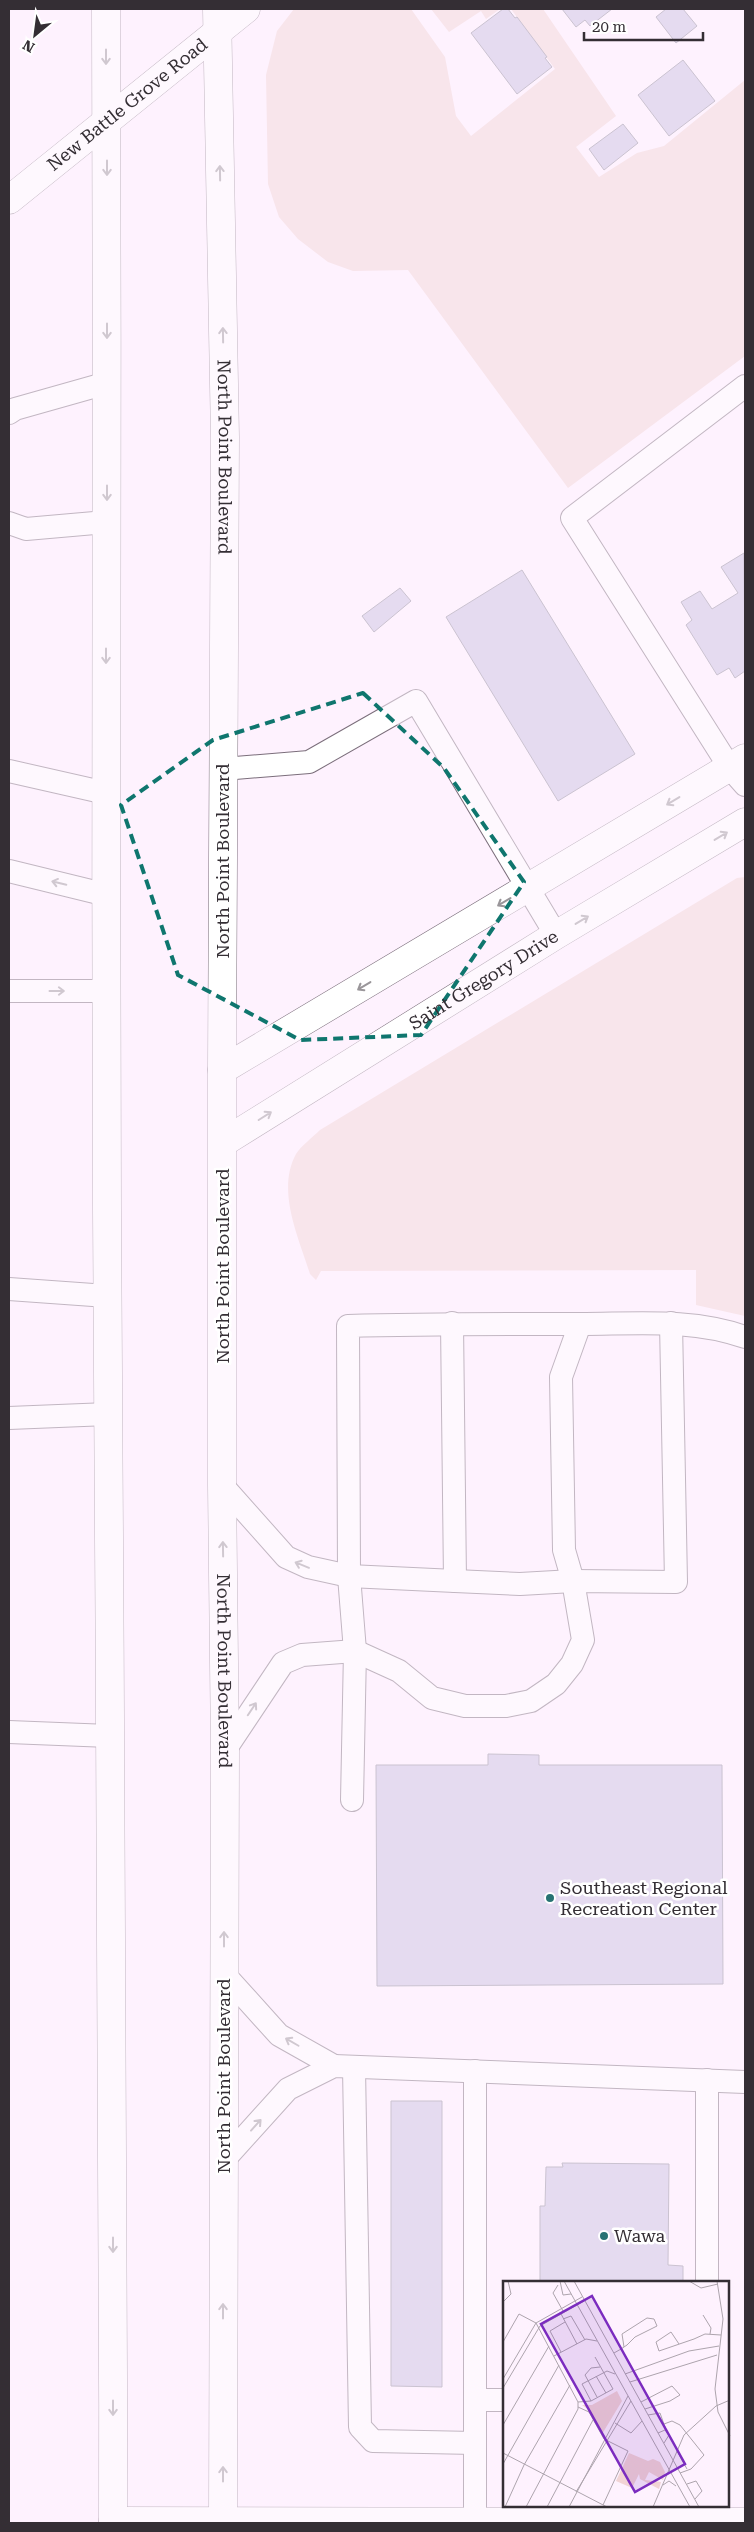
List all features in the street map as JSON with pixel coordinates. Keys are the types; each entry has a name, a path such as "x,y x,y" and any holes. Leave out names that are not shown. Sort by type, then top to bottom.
{"main road":[{"path":"106,9 106,793 109,1736 113,2134 113,2522 745,2522"},
{"name":"New Battle Grove Road","path":"9,200 107,120 217,21 246,9"},
{"name":"North Point Boulevard","path":"217,21 225,437 222,1070 224,1142 222,1485 226,1750 223,2523"},
{"path":"222,1070 529,887 740,770"},
{"name":"Saint Gregory Drive","path":"224,1142 556,935 745,822"}],"lane":[{"path":"11,407 107,383"},
{"path":"740,770 572,518 745,386"},
{"path":"9,523 26,529 106,522"},
{"path":"223,769 309,762 416,700 556,935"},
{"path":"9,771 106,793"},
{"path":"9,871 107,894"},
{"path":"9,991 107,991"},
{"path":"9,1289 108,1296"},
{"path":"452,1323 455,1581"},
{"path":"352,1800 355,1651 349,1576 348,1326 452,1323 671,1323 727,1330 745,1337"},
{"path":"222,1485 286,1558 308,1568 349,1576 520,1584 573,1581 676,1582 671,1323"},
{"path":"226,1750 283,1663 302,1654 355,1651 400,1671 432,1698 465,1706 506,1706 531,1701 556,1684 572,1664 582,1640 573,1581 564,1550 561,1377 580,1324"},
{"path":"9,1418 108,1414"},
{"path":"9,1732 109,1736"},
{"path":"224,1974 279,2034 344,2067"},
{"path":"344,2067 360,2427 374,2441 475,2443"},
{"path":"223,2161 288,2090 344,2067 745,2082"},
{"path":"475,2071 475,2523"},
{"path":"707,2080 707,2281"},
{"path":"475,2400 503,2400"}],"highlighted area":[{"path":"363,693 444,768 524,882 421,1035 300,1040 178,975 121,805 213,740"}],"shaded area":[{"path":"294,9 411,9 445,57 456,116 471,136 555,69 511,9 543,9 616,116 576,147 599,177 637,153 664,146 745,80 745,356 568,488 408,270 353,271 328,262 298,239 279,217 268,184 266,75 277,31"},
{"path":"431,9 500,9 486,19 481,11 449,32"},
{"path":"745,877 745,1316 696,1305 696,1270 321,1271 316,1280 310,1274 291,1214 288,1183 290,1168 296,1154 320,1130 737,878"}],"building":[{"path":"503,9 508,9 515,18 517,17 547,57 545,58 552,67 517,94 471,33"},
{"path":"562,9 612,9 590,26 585,20 576,27"},
{"path":"666,9 683,9 697,26 676,43 656,17"},
{"path":"683,60 715,101 669,136 638,95"},
{"path":"623,124 638,143 604,170 589,149"},
{"path":"744,553 745,671 735,678 729,668 717,675 686,625 692,620 681,602 700,591 712,609 738,593 721,567"},
{"path":"522,570 635,754 558,801 446,617"},
{"path":"400,588 411,601 374,632 362,616"},
{"name":"Southeast Regional Recreation Center","path":"488,1754 539,1755 539,1765 722,1765 723,1984 377,1986 376,1765 488,1765"},
{"path":"391,2101 442,2101 442,2387 391,2386"},
{"name":"Wawa","path":"562,2163 669,2164 668,2265 683,2266 683,2281 540,2281 540,2206 545,2206 546,2167 563,2167"}],"place":[{"name":"Southeast Regional Recreation Center","path":"550,1898"},
{"name":"Wawa","path":"604,2236"}]}
